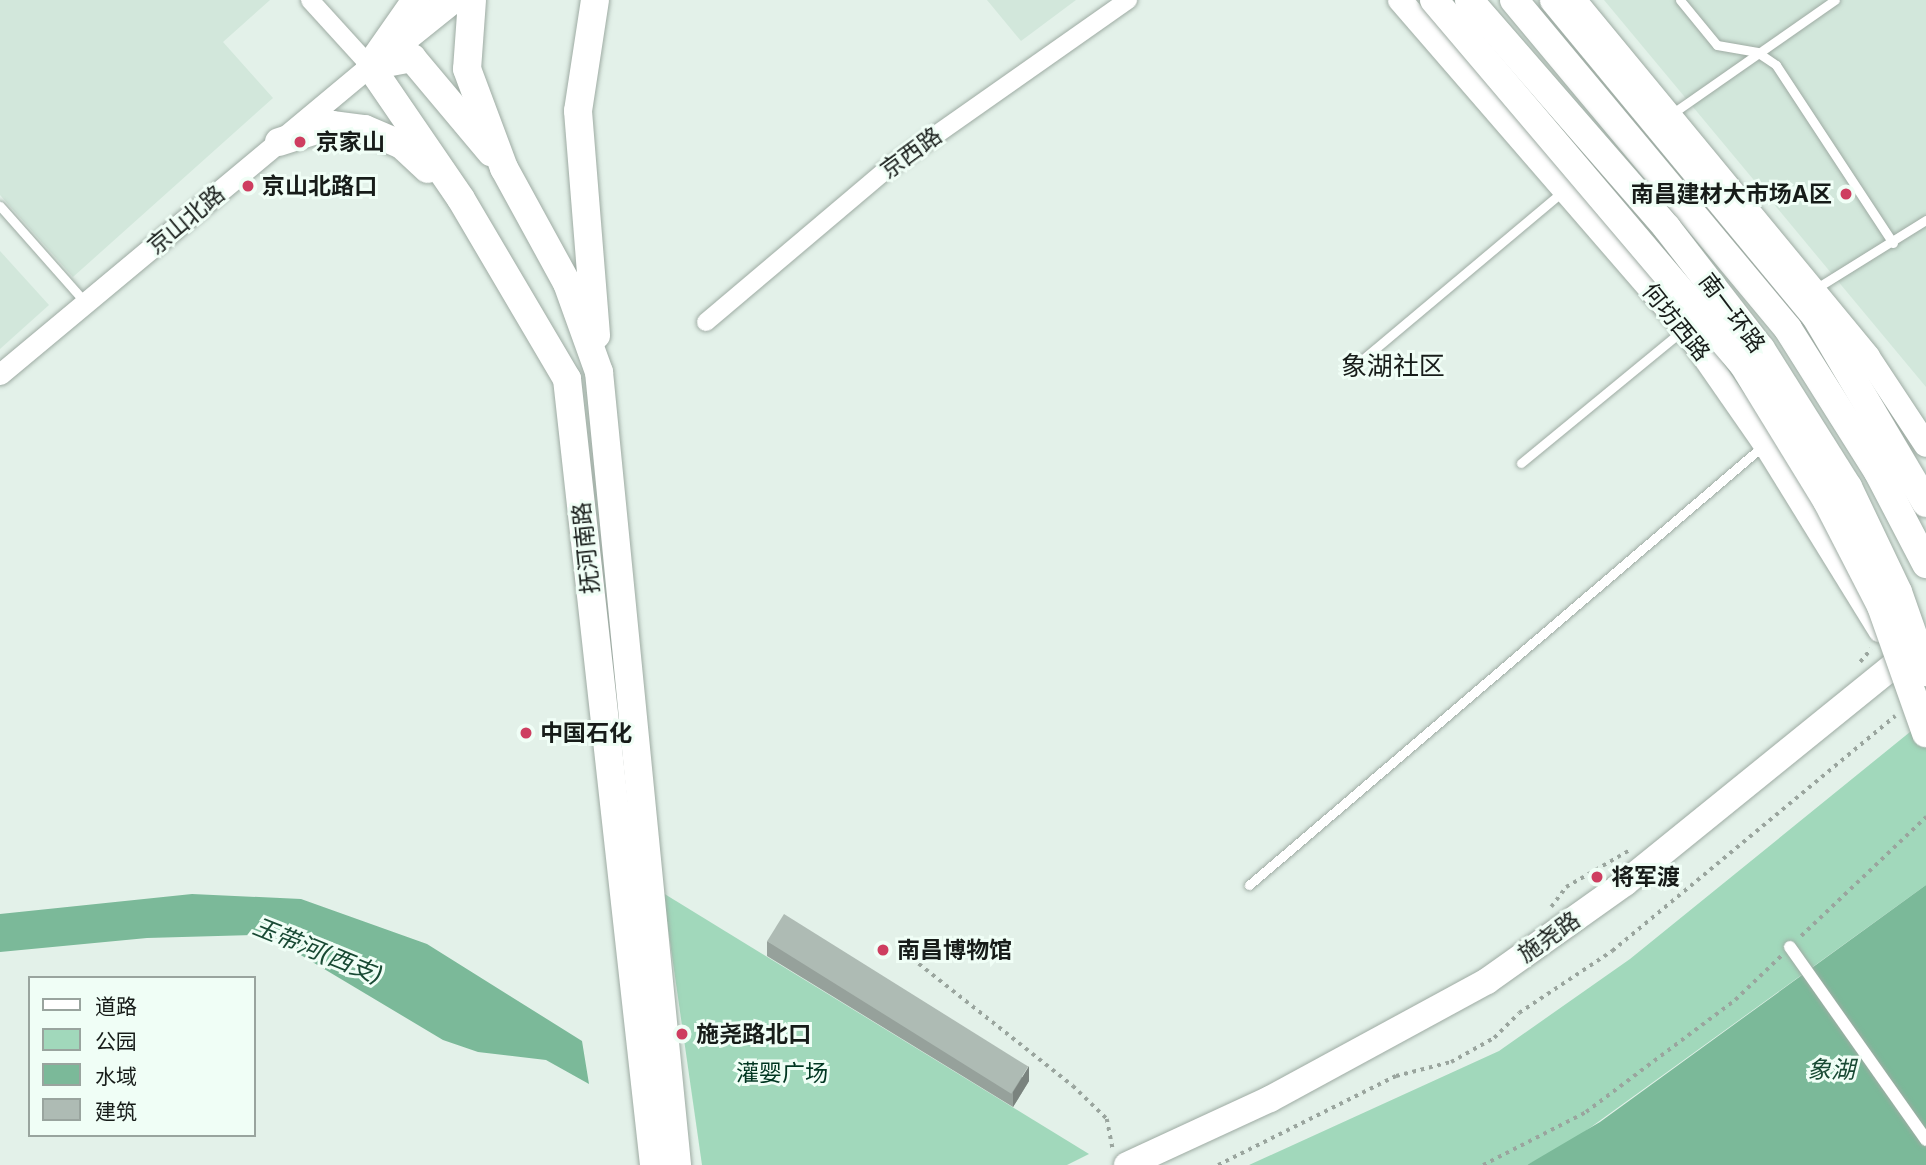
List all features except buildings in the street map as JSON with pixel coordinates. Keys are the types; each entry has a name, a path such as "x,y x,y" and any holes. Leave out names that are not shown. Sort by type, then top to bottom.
{"highway":[{"path":"370,66 416,0"},
{"path":"370,66 452,0"},
{"name":"抚河南路","path":"472,0 467,69 504,168 567,283 599,372 664,1161"},
{"path":"595,0 578,111 599,372"},
{"path":"1434,0 1743,364 1827,501 1881,606 1926,733"},
{"name":"南一环路","path":"1469,0 1667,228 1761,349 1848,487 1898,592 1915,667"},
{"name":"南一环路","path":"1514,0 1788,329 1878,471 1926,564"},
{"path":"1553,0 1816,317 1926,503"},
{"path":"370,66 412,58 504,168"},
{"name":"抚河南路","path":"370,66 461,199 567,379 664,1161"},
{"path":"279,142 332,125 365,129 402,145 461,199"}],"main road":[{"name":"何坊西路","path":"1400,0 1685,329 1765,444 1884,635 1915,667"},
{"path":"1574,0 1814,290 1926,445"},
{"name":"施尧路","path":"1167,1165 1499,994 1630,902 1915,667 1926,639"},
{"name":"施尧路","path":"1122,1159 1270,1099 1487,981 1625,883 1915,667"}],"street":[{"path":"310,0 370,66"},
{"name":"京西路","path":"706,322 886,170 1128,0"},
{"name":"京山北路","path":"0,374 370,66"},
{"path":"1790,947 1926,1140"}],"lane":[{"path":"1680,0 1717,45 1757,52 1776,65 1893,243"},
{"path":"1670,115 1835,0"},
{"path":"1363,359 1564,191"},
{"path":"0,206 86,304"},
{"path":"1814,290 1926,220"},
{"path":"1521,463 1685,329"},
{"path":"1249,885 1765,444"}],"path":[{"path":"1856,666 1884,635"},
{"path":"1218,1165 1396,1076 1451,1062 1494,1038 1519,1013 1612,951 1905,708"},
{"path":"1483,1165 1586,1112 1734,1000 1926,817"},
{"path":"1541,919 1566,887 1613,855 1634,849"},
{"path":"899,948 1098,1110 1107,1119 1122,1159"}],"shaded area":[{"path":"0,0 270,0 223,42 273,98 73,277 0,195"},
{"path":"987,0 1076,0 1021,41"},
{"name":"南昌建材大市场A区","path":"1604,0 1926,0 1926,387"},
{"path":"0,251 49,305 0,349"}],"green space":[{"path":"1926,719 1926,885 1562,1148 1527,1165 1249,1165 1499,1051 1630,959"},
{"name":"灌婴广场","path":"663,893 1089,1154 1067,1165 702,1165"}],"water":[{"name":"象湖","path":"1926,885 1926,1165 1527,1165 1600,1122"},
{"name":"玉带河(西支)","path":"192,894 301,899 427,944 582,1041 589,1084 546,1060 478,1052 443,1040 289,948 253,935 147,938 0,952 0,914"}],"place":[{"name":"京家山","path":"300,142"},
{"name":"京山北路口","path":"248,186"},
{"name":"南昌建材大市场A区","path":"1846,194"},
{"name":"中国石化","path":"526,733"},
{"name":"将军渡","path":"1597,877"},
{"name":"南昌博物馆","path":"883,950"},
{"name":"施尧路北口","path":"682,1034"}],"district":[{"name":"象湖社区","path":"1393,366"}]}
